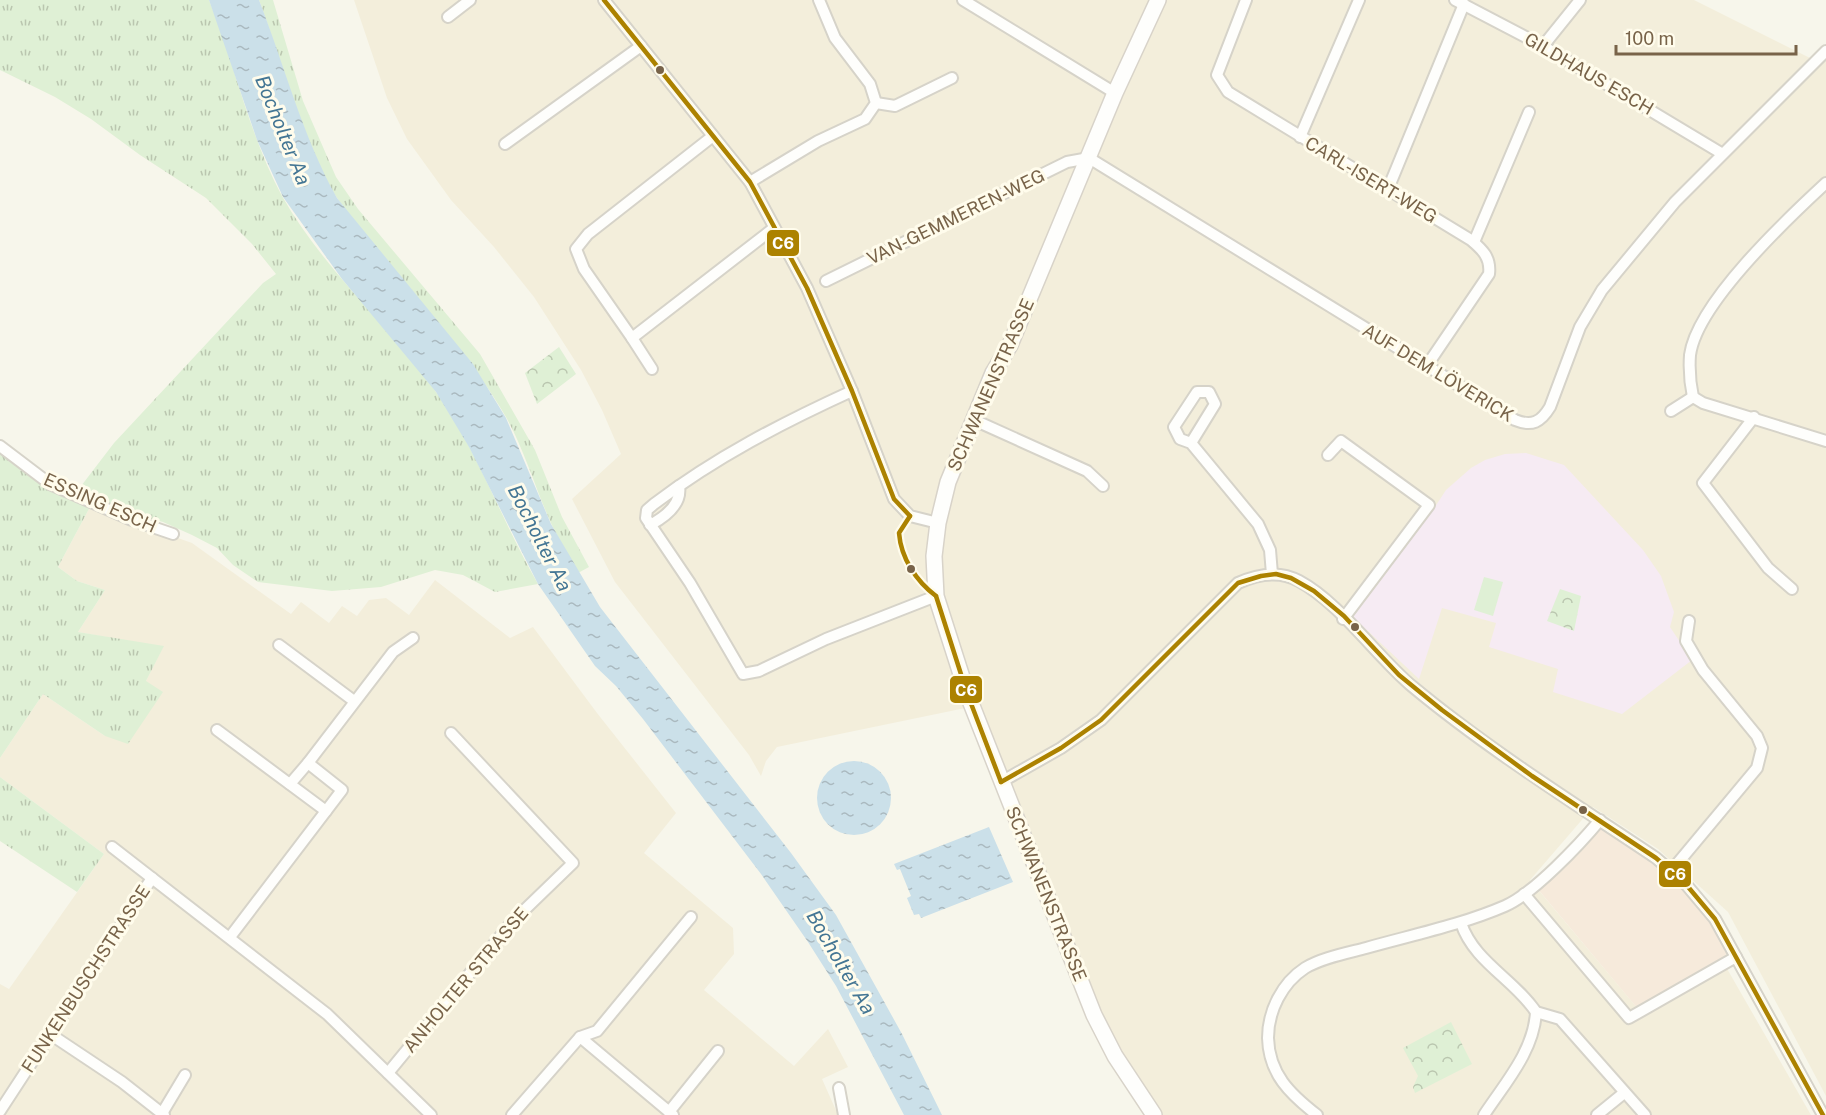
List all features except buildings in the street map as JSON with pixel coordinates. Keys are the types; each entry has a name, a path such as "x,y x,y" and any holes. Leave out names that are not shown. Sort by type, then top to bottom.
{"street":[{"path":"448,17 470,0"},
{"path":"604,0 750,182 807,288 852,391 894,499 910,516 938,523"},
{"path":"819,0 835,38 870,84 876,103"},
{"path":"965,0 1115,93"},
{"name":"SCHWANENSTRASSE","path":"1154,1115 1115,1056 1094,1015 1001,782 963,682 936,596 934,556 938,523 948,482 993,373 1010,345 1115,93 1158,0"},
{"name":"CARL-ISERT-WEG","path":"1246,0 1216,75 1228,92 1474,242 1487,256 1490,263 1489,274 1426,367"},
{"path":"1300,137 1359,0"},
{"path":"1542,45 1580,0"},
{"path":"1388,189 1460,2"},
{"name":"GILDHAUS ESCH","path":"1460,2 1542,45 1721,153"},
{"path":"505,144 641,46"},
{"name":"AUF DEM LÖVERICK","path":"1089,158 1426,367 1525,424 1538,422 1550,407 1580,327 1602,290 1675,202 1721,153 1826,51"},
{"path":"876,103 895,106 952,78"},
{"path":"750,182 818,141 865,119 876,103"},
{"path":"1474,242 1529,112"},
{"path":"652,369 584,269 576,249 588,234 713,136"},
{"name":"VAN-GEMMEREN-WEG","path":"826,282 1067,162 1089,158"},
{"path":"1826,183 1789,216 1722,294 1697,333 1690,354 1690,383 1693,397 1703,403 1826,441"},
{"path":"632,338 774,228"},
{"path":"852,391 774,426 680,486 647,510 646,518 690,583 743,674 759,671 826,639 936,596"},
{"path":"1191,443 1215,404 1209,392 1197,392 1174,427 1180,439 1191,443 1258,524 1270,550 1272,574"},
{"path":"1671,411 1693,397"},
{"path":"1754,417 1703,483 1768,568 1792,589"},
{"path":"974,420 1088,471 1103,486"},
{"path":"1328,455 1341,441 1429,505 1343,619"},
{"name":"ESSING ESCH","path":"0,446 59,488 132,520 174,534"},
{"path":"650,525 663,518 676,504 681,493 680,486"},
{"path":"1001,782 1061,748 1101,720 1238,583 1252,577 1272,574 1299,581 1343,619 1400,676 1455,722 1672,870 1704,902 1823,1115"},
{"path":"1672,870 1757,768 1762,748 1757,736 1703,670 1686,641 1689,621"},
{"path":"290,784 393,652 412,638"},
{"path":"279,645 354,701"},
{"path":"217,730 326,811"},
{"name":"ANHOLTER STRASSE","path":"388,1073 513,921 573,863 451,733"},
{"path":"230,937 342,790 308,763"},
{"path":"1317,1115 1287,1089 1274,1070 1269,1054 1268,1029 1279,995 1306,968 1355,951 1461,923 1508,905 1524,894 1600,820"},
{"path":"112,848 327,1014 431,1115"},
{"name":"FUNKENBUSCHSTRASSE","path":"0,1111 152,878"},
{"path":"1524,894 1629,1018 1736,957"},
{"path":"512,1115 580,1037 597,1031 691,917"},
{"path":"1461,923 1473,949 1528,1000 1536,1012 1535,1032 1528,1047 1484,1115"},
{"path":"1536,1012 1560,1019 1645,1115"},
{"path":"50,1034 122,1082 163,1114 184,1075"},
{"path":"580,1037 671,1113 718,1051"},
{"path":"839,1088 844,1115"},
{"path":"1597,1115 1624,1093"}],"shaded area":[{"path":"354,0 1694,0 1822,64 1826,60 1826,1096 1728,912 1658,849 1593,807 1530,880 1638,1009 1722,960 1811,1115 1163,1115 1135,1076 1108,1029 975,706 777,747 766,761 761,776 749,755 615,582 572,499 621,454 602,410 581,370 534,297 494,247 451,200 407,139 387,98"},
{"path":"1526,453 1564,465 1643,550 1661,576 1674,612 1670,627 1692,660 1622,714 1553,692 1558,669 1489,647 1496,623 1442,608 1419,679 1353,617 1446,490 1471,468 1485,460 1505,454"},
{"path":"90,507 192,543 291,614 301,602 329,623 342,606 357,616 369,600 386,598 409,615 435,580 510,638 533,627 676,813 644,853 733,928 734,954 704,990 794,1066 828,1029 848,1067 822,1079 838,1115 0,1115 0,984 9,989 104,854 0,777 0,758 43,694 105,736 146,681 163,647 78,632 105,590 77,581 58,567"},
{"path":"1601,828 1657,866 1691,898 1708,919 1727,953 1722,960 1638,1009 1537,888"}],"green space":[{"path":"0,0 209,0 260,149 282,196 298,223 317,248 436,392 465,438 538,584 495,592 463,575 435,570 381,587 332,591 258,582 233,565 217,548 192,535 163,522 133,514 78,490 114,443 263,283 276,274 252,244 206,198 140,155 91,119 55,97 0,70"},
{"path":"259,0 273,0 303,101 336,177 358,209 480,354 535,450 562,517 589,567 578,573 550,521 512,429 487,387 467,359 357,226 323,175 302,126"},
{"path":"559,347 576,374 537,404 525,373"},
{"path":"0,450 53,489 90,507 58,567 77,581 105,590 78,632 164,646 146,681 163,692 128,744 105,736 43,694 0,758"},
{"path":"1484,577 1503,582 1493,616 1474,610"},
{"path":"1560,589 1581,596 1574,631 1547,621"},
{"path":"0,777 104,854 77,892 0,841"},
{"path":"1451,1022 1472,1064 1415,1093 1413,1087 1418,1076 1403,1048"}],"water":[{"name":"Bocholter Aa","path":"209,0 259,0 304,125 337,198 473,364 506,418 551,524 600,607 791,853 836,915 902,1034 942,1115 904,1115 836,986 808,942 761,874 643,719 616,686 595,666 538,584 469,447 436,392 342,279 283,197 257,140"},
{"path":"847,761 861,761 875,767 885,777 891,791 889,812 875,829 861,835 847,835 833,829 823,819 817,805 817,791 823,777 833,767"},
{"path":"989,827 1013,882 921,918 919,914 914,915 907,898 911,896 900,869 897,870 894,864"}],"transit line":[{"name":"C6","path":"604,0 750,182 807,288 852,391 894,499 910,516"},
{"name":"C6","path":"910,516 899,533 900,542 906,560 916,576 936,596"},
{"name":"C6","path":"1001,782 1061,748 1101,720 1238,583 1276,574 1291,578 1314,591 1344,616 1399,675 1442,710 1532,776 1656,858 1684,882 1715,919 1823,1115"},
{"name":"C6","path":"936,596 967,693 1001,782"}]}
